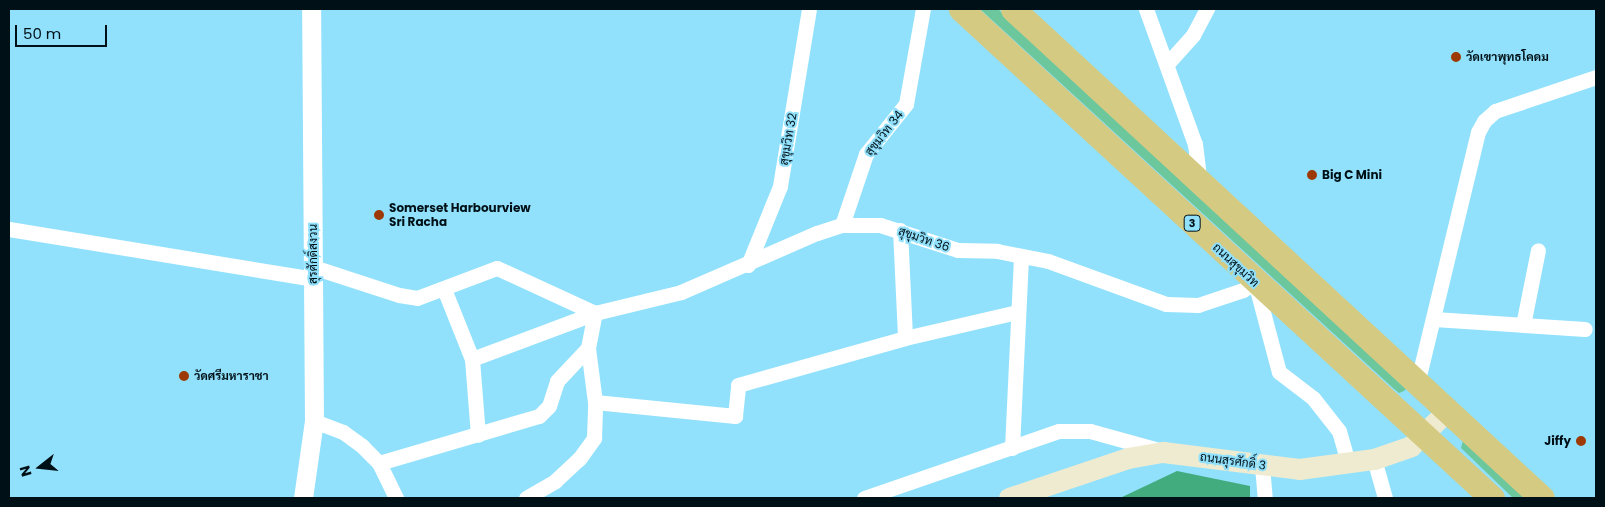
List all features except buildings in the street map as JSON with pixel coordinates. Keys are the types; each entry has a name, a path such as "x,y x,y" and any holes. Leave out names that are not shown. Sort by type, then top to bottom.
{"highway":[{"name":"ถนนสุขุมวิท","path":"961,9 1255,282 1492,498"},
{"path":"1013,9 1199,178 1446,412 1542,498"}],"main road":[{"name":"ถนนสุรศักดิ์ 3","path":"1009,498 1128,458 1163,452 1262,466 1299,469 1374,459 1411,446 1424,436 1446,412"}],"street":[{"name":"สุรศักดิ์สงวน","path":"303,498 314,421 311,9"},
{"name":"สุขุมวิท 32","path":"748,265 780,186 808,9"},
{"name":"สุขุมวิท 34","path":"842,225 866,154 906,104 923,9"},
{"path":"1146,9 1195,144 1199,178"},
{"path":"1167,64 1194,35 1207,9"},
{"path":"1417,384 1478,132 1484,121 1495,111 1596,77"},
{"name":"สุขุมวิท 36","path":"472,359 595,313 681,292 748,265 817,233 842,225 880,225 958,250 997,251 1048,261 1166,304 1198,305 1243,290 1255,282"},
{"path":"9,228 313,273 417,298 497,268 595,313 588,348 595,402 594,438 579,459 555,481 526,498"},
{"path":"900,230 905,338"},
{"path":"1524,325 1538,250"},
{"path":"1012,448 1021,256"},
{"path":"1255,282 1279,372 1313,398 1339,431 1348,462"},
{"path":"444,289 472,359 478,435"},
{"path":"595,402 735,416 738,385 905,338 1017,312"},
{"path":"1434,318 1585,329"},
{"path":"379,463 539,416 549,406 557,381 588,348"},
{"path":"314,421 343,432 379,463 396,498"},
{"path":"872,497 1059,432 1090,431 1163,452"},
{"path":"1374,459 1385,498"},
{"path":"1262,466 1265,498"}],"green space":[{"path":"980,9 998,9 1406,389 1399,393 1393,388"},
{"path":"1463,440 1530,498 1513,498 1461,448"},
{"path":"1177,471 1250,486 1250,498 1120,498"}],"place":[{"name":"วัดเขาพุทธโคดม","path":"1456,57"},
{"name":"Big C Mini","path":"1312,175"},
{"name":"Somerset Harbourview Sri Racha","path":"379,215"},
{"name":"วัดศรีมหาราชา","path":"184,376"},
{"name":"Jiffy","path":"1581,441"}]}
